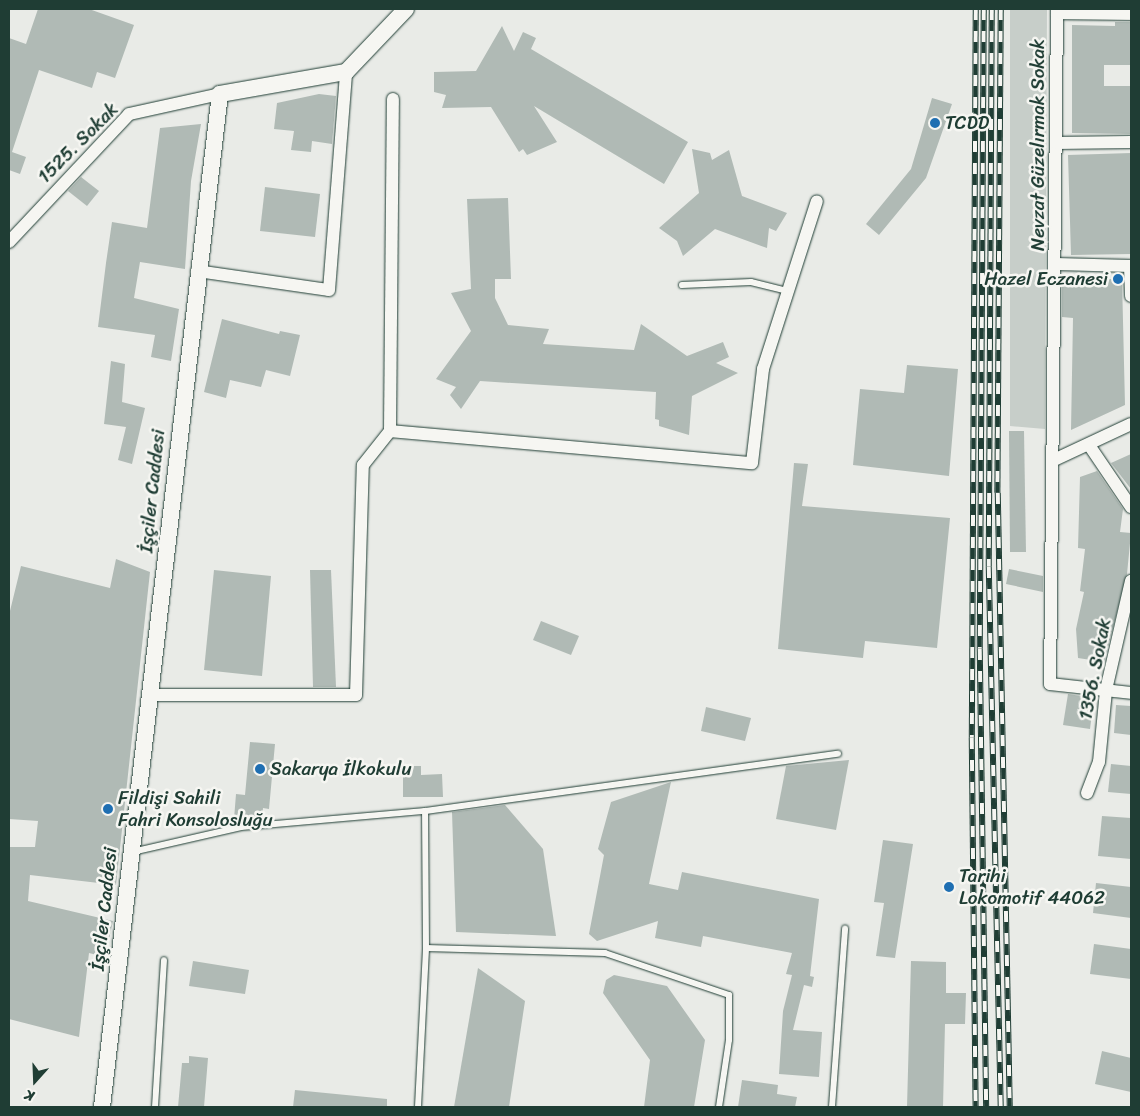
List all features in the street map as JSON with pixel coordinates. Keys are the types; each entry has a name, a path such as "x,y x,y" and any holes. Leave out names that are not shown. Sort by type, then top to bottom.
{"street":[{"path":"220,94 346,72 406,9"},
{"path":"1057,11 1131,14"},
{"name":"Nevzat Güzelırmak Sokak","path":"1057,11 1054,460 1050,684 1106,690"},
{"path":"197,271 329,290 346,72"},
{"name":"1525. Sokak","path":"9,242 128,114 220,94"},
{"name":"İşçiler Caddesi","path":"102,1107 197,271 220,94"},
{"path":"149,695 356,695 363,465 390,431 393,99"},
{"path":"1056,142 1131,142"},
{"path":"390,431 752,463 763,368 817,201"},
{"path":"1056,264 1131,266 1131,296"},
{"path":"1054,460 1131,424"},
{"path":"1089,445 1131,507"},
{"name":"1356. Sokak","path":"1086,793 1099,762 1106,690 1131,581"},
{"path":"1106,690 1131,692"}],"lane":[{"path":"682,285 751,282 788,291"},
{"path":"131,852 241,827 425,811 838,754"},
{"path":"418,1107 426,948 425,811"},
{"path":"832,1107 845,928"},
{"path":"426,948 605,953 728,995 729,1040 719,1107"},
{"path":"155,1107 164,960"}],"shaded area":[{"path":"1010,9 1047,9 1045,429 1010,426"}],"building":[{"path":"38,9 89,9 134,25 115,78 97,72 92,88 39,70 12,152 26,157 20,174 9,170 9,38 26,44"},
{"path":"1115,22 1131,22 1131,65 1104,65 1104,86 1131,86 1131,134 1072,133 1072,25 1115,26"},
{"path":"502,26 514,51 523,32 536,38 531,49 688,142 664,184 534,106 557,142 527,155 523,149 519,152 491,107 442,108 446,95 434,92 434,72 476,71"},
{"path":"319,94 336,96 332,144 312,141 311,152 291,150 294,131 274,129 277,103"},
{"path":"932,98 952,104 926,178 879,235 866,224 911,169"},
{"path":"201,124 191,181 185,269 140,262 134,298 179,309 171,361 151,357 155,335 98,327 106,263 112,222 147,228 160,128"},
{"path":"692,149 710,153 712,160 729,150 742,196 787,213 776,231 769,228 767,248 715,229 683,256 677,241 659,228 699,193"},
{"path":"1131,153 1131,254 1071,255 1068,155"},
{"path":"81,177 99,191 87,206 68,191"},
{"path":"265,187 320,194 315,237 260,231"},
{"path":"508,198 511,279 495,279 495,298 508,325 549,329 543,344 634,350 641,324 687,356 723,342 729,357 716,363 738,373 692,396 689,435 659,426 659,420 655,419 656,392 480,381 461,409 450,395 456,387 436,379 471,331 451,293 471,289 467,199"},
{"path":"1062,279 1122,279 1125,405 1071,430 1073,318 1062,317"},
{"path":"222,319 279,334 280,331 300,335 290,376 266,370 261,387 230,380 226,398 204,392"},
{"path":"111,361 125,364 122,402 145,408 132,464 118,460 126,427 104,424"},
{"path":"907,365 958,369 949,476 853,465 860,389 904,393"},
{"path":"1009,431 1024,431 1026,552 1010,552"},
{"path":"1131,454 1131,489 1111,463"},
{"path":"794,463 808,464 802,506 950,518 937,648 865,641 863,658 778,649"},
{"path":"1097,471 1123,509 1120,532 1131,533 1127,574 1104,662 1078,658 1076,629 1084,592 1080,591 1085,549 1078,548 1080,477"},
{"path":"116,559 150,572 116,885 30,875 28,901 113,921 105,957 89,953 79,1037 9,1019 9,847 35,847 38,821 9,819 9,615 21,566 110,588"},
{"path":"1009,569 1043,576 1043,592 1006,584"},
{"path":"214,570 271,576 262,676 204,670"},
{"path":"310,570 331,570 336,687 313,687"},
{"path":"541,621 579,636 571,655 533,640"},
{"path":"1068,694 1094,698 1090,729 1063,725"},
{"path":"1116,705 1131,706 1131,735 1114,733"},
{"path":"706,707 751,718 745,741 701,731"},
{"name":"Sakarya İlkokulu","path":"250,742 275,744 269,809 263,808 262,820 234,819 236,794 245,795"},
{"path":"849,760 836,830 776,819 786,766"},
{"path":"1111,764 1131,766 1131,794 1108,792"},
{"path":"403,766 421,766 421,775 442,774 443,797 403,797"},
{"path":"671,782 649,884 678,890 682,872 819,899 810,976 814,977 812,987 804,985 793,1030 822,1032 819,1077 779,1074 783,1011 792,975 786,974 792,953 703,936 701,947 655,938 658,921 597,941 589,934 604,855 598,849 611,802"},
{"path":"505,805 543,849 556,936 456,932 452,812"},
{"path":"1102,816 1131,818 1131,859 1098,856"},
{"path":"883,840 913,844 895,958 876,956 884,903 874,902"},
{"path":"1096,883 1131,887 1131,918 1093,913"},
{"path":"1094,944 1131,949 1131,979 1090,974"},
{"path":"193,961 249,970 245,994 189,986"},
{"path":"911,961 946,962 946,993 966,993 965,1024 945,1024 943,1107 907,1107"},
{"path":"478,968 525,1001 509,1107 454,1107"},
{"path":"614,975 667,986 705,1040 694,1107 644,1107 650,1060 603,993 606,980"},
{"path":"1102,1051 1131,1058 1131,1092 1095,1084"},
{"path":"189,1056 208,1058 204,1107 178,1107 182,1063 189,1063"},
{"path":"742,1080 778,1085 777,1094 797,1097 795,1107 738,1107"},
{"path":"295,1090 387,1099 387,1107 293,1107"}],"railway":[{"path":"976,9 972,738 976,1107"},
{"path":"984,9 980,649 986,1107"},
{"path":"992,9 989,567 1001,1107"},
{"path":"1001,9 998,493 1010,1107"}],"place":[{"name":"TCDD","path":"935,123"},
{"name":"Hazel Eczanesi","path":"1118,279"},
{"name":"Sakarya İlkokulu","path":"260,769"},
{"name":"Fildişi Sahili Fahri Konsolosluğu","path":"108,809"},
{"name":"Tarihi Lokomotif 44062","path":"949,887"}]}
